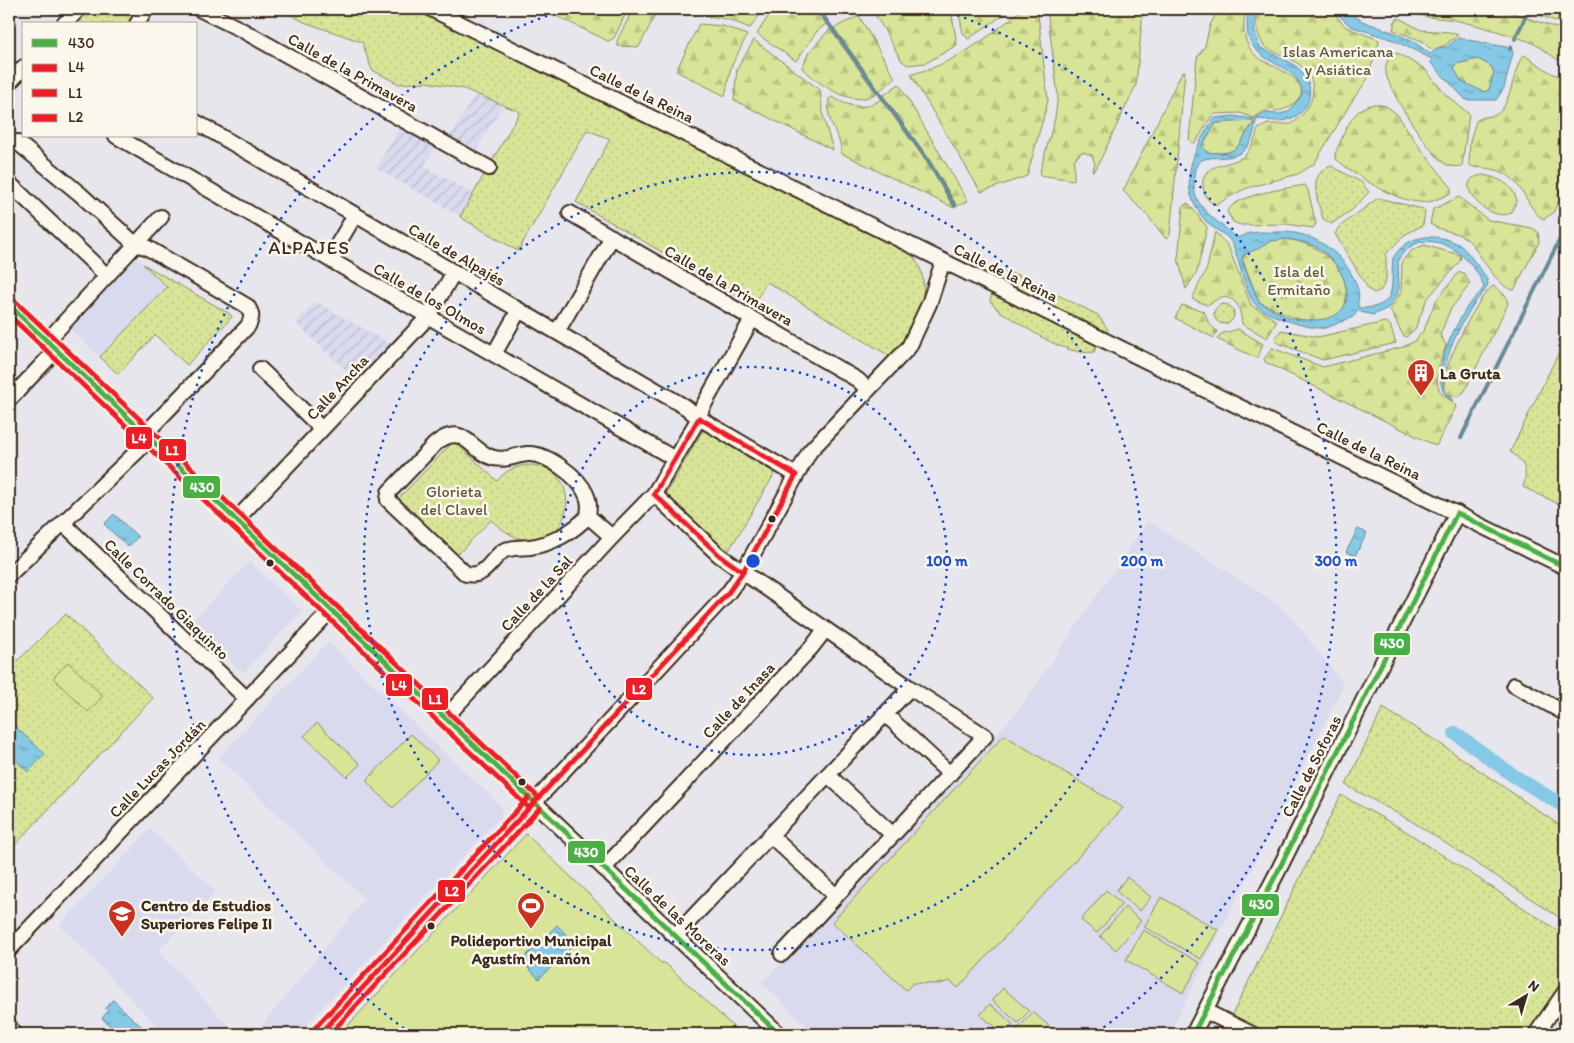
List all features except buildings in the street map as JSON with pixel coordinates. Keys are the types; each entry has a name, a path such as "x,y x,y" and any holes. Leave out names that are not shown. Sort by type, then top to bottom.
{"street":[{"path":"66,22 79,9"},
{"path":"138,22 146,9"},
{"name":"Calle de la Primavera","path":"199,9 240,29 489,168"},
{"name":"Calle de la Reina","path":"431,9 1565,567"},
{"name":"Calle de Alpajés","path":"198,123 678,403 699,418 796,475"},
{"name":"Calle de los Olmos","path":"119,138 675,459"},
{"path":"9,574 63,523 147,436 248,326 252,318 247,306 146,247 136,245 80,194 17,142"},
{"path":"9,184 107,276"},
{"name":"Calle de la Primavera","path":"570,213 858,380 868,390"},
{"path":"329,259 355,215"},
{"path":"9,400 107,276 161,217"},
{"path":"557,332 612,237"},
{"path":"320,1034 728,594 743,572 810,451 909,346 919,329 943,261"},
{"name":"Calle Ancha","path":"236,520 428,317 454,272"},
{"name":"Calle de las Moreras","path":"9,305 779,1034"},
{"path":"494,354 519,310"},
{"path":"699,418 702,408 752,319"},
{"path":"260,370 322,429"},
{"name":"Calle de la Sal","path":"445,718 654,494 699,418"},
{"path":"452,435 461,436 490,457 503,460 530,454 552,459 577,480 586,492 590,504 588,516 579,526 548,543 504,550 482,573 474,576 466,574 388,500 389,492 435,444 442,438 452,435"},
{"path":"654,494 719,555 910,688 985,736 782,954"},
{"name":"Calle de Soforas","path":"1193,1034 1278,871 1457,513"},
{"path":"588,516 612,537"},
{"name":"Calle Corrado Giaquinto","path":"63,523 247,699"},
{"name":"Calle Lucas Jordán","path":"9,950 331,610"},
{"name":"Calle de Inasa","path":"604,868 811,648 825,630"},
{"path":"1514,685 1565,713"},
{"path":"675,936 910,688"},
{"path":"885,714 950,774"},
{"path":"828,775 893,836"},
{"path":"770,835 836,896"},
{"path":"1536,1034 1565,992"},
{"path":"1205,1011 1252,1034"},
{"path":"9,1026 14,1034"}],"shaded area":[{"path":"475,94 503,105 472,157 447,142"},
{"path":"400,127 435,147 424,166 474,194 460,216 376,168"},
{"path":"133,255 167,287 100,357 68,327"},
{"path":"315,301 390,344 356,380 296,323"},
{"path":"1148,521 1278,604 1292,618 1344,685 1169,1034 815,1034 762,983 1018,711"},
{"path":"249,562 302,611 243,673 190,623"},
{"path":"328,642 501,806 502,815 298,1034 255,1034 365,899 218,758"},
{"name":"Centro de Estudios Superiores Felipe II","path":"150,829 216,891 158,951 232,1029 228,1034 165,1034 60,925"}],"green space":[{"path":"87,9 140,9 132,22 75,22"},
{"path":"281,9 423,9 909,251 919,266 923,282 921,306 917,317 905,339 891,357 767,282 753,305 576,202 610,139 587,130 518,251 460,217 520,112 464,89 427,82 399,84 372,70 362,42 304,22"},
{"path":"542,9 628,9 614,38 608,41"},
{"path":"633,9 658,9 639,47 618,46 617,41"},
{"path":"707,9 764,9 750,28 727,19 706,16 704,15"},
{"path":"773,9 815,9 826,24 817,31 796,61 757,34"},
{"path":"872,9 951,9 957,45 926,63 908,65 902,61"},
{"path":"958,9 1012,9 968,39 963,33"},
{"path":"1022,9 1036,9 1038,14 1048,101 1027,176 981,192 911,75 960,55"},
{"path":"1047,9 1143,9 1136,85 1096,169 1092,171 1095,164 1092,155 1082,152 1074,160 1074,180 1039,175 1055,118 1058,96"},
{"name":"Islas Americana y Asiática","path":"1219,9 1247,9 1244,33 1251,50 1261,60 1291,76 1298,82 1301,90 1299,98 1286,109 1265,111 1254,118 1240,113 1213,114 1196,142 1193,143 1189,140 1197,58 1205,46 1210,25"},
{"name":"Islas Americana y Asiática","path":"1262,9 1330,9 1346,27 1379,40 1379,42 1367,80 1314,164 1298,174 1247,188 1217,205 1209,200 1204,192 1203,182 1209,170 1244,156 1251,147 1258,129 1268,124 1291,124 1306,110 1311,102 1312,85 1309,76 1303,68 1263,45 1257,31 1256,22"},
{"path":"1407,9 1501,9 1565,31 1565,63 1529,41 1459,21 1427,17"},
{"path":"1534,9 1565,9 1565,25 1537,14"},
{"path":"859,16 895,78 879,91 834,28"},
{"path":"1399,18 1421,30 1450,32 1458,35 1446,45 1432,50 1422,41 1393,30 1395,21"},
{"path":"699,24 723,26 747,35 731,67 725,96 676,71"},
{"path":"830,29 876,93 858,99 847,97 827,87 802,68 809,52"},
{"path":"754,40 820,90 823,116 833,150 734,100 737,69"},
{"path":"1397,53 1425,69 1446,95 1469,114 1462,166 1455,167 1444,163 1419,134 1401,107 1386,73 1387,63 1391,55"},
{"path":"1524,55 1553,74 1565,78 1565,188 1553,213 1544,219 1535,212 1511,177 1496,170 1473,167 1469,164 1470,141 1476,121 1496,115 1501,111 1505,105 1521,58"},
{"path":"1478,59 1491,66 1494,72 1489,90 1479,91 1468,86 1459,77 1454,68 1456,64"},
{"path":"1185,71 1170,235 1166,239 1148,216 1123,191 1182,72"},
{"path":"899,84 968,201 957,206 929,159 883,96"},
{"path":"832,97 857,106 869,105 881,99 926,161 954,208 841,153 839,140 829,114 829,99"},
{"path":"1375,104 1386,106 1397,114 1417,144 1451,187 1451,193 1429,202 1405,199 1393,195 1367,181 1336,159 1335,154 1349,123 1360,110"},
{"path":"1254,122 1237,147 1226,153 1206,152 1202,146 1216,123"},
{"path":"1331,166 1361,182 1369,192 1352,210 1331,224 1323,219 1317,197 1316,182 1318,175"},
{"path":"1483,175 1500,180 1512,190 1517,201 1511,213 1502,215 1492,212 1475,200 1470,192 1469,184 1473,178"},
{"path":"1305,185 1308,190 1316,224 1313,228 1286,224 1241,225 1233,222 1227,212 1231,206 1250,197 1274,190"},
{"path":"1459,197 1488,220 1532,228 1538,232 1539,242 1514,290 1497,278 1468,239 1430,224 1433,209"},
{"path":"1378,198 1423,209 1425,212 1423,225 1404,235 1386,254 1386,281 1381,290 1374,293 1369,290 1335,234 1339,227"},
{"path":"1188,203 1207,227 1197,272 1186,289 1178,259 1183,206"},
{"path":"1215,232 1228,246 1251,305 1277,321 1267,338 1242,324 1238,305 1232,300 1221,297 1207,305 1192,299 1207,268"},
{"name":"Isla del Ermitaño","path":"1279,239 1307,244 1331,260 1345,282 1346,296 1343,311 1332,317 1311,321 1290,316 1259,302 1242,258 1259,247"},
{"path":"1424,245 1460,255 1461,260 1427,299 1415,329 1406,337 1403,335 1390,310 1401,292 1402,261 1411,251"},
{"path":"143,264 230,314 232,317 187,365 155,335 118,374 100,357 167,287"},
{"path":"986,268 1018,275 1098,315 1108,330 1106,333 1102,332 982,273"},
{"path":"1459,272 1464,273 1470,284 1450,310 1440,335 1446,345 1437,376 1437,383 1442,394 1456,407 1436,446 1265,362 1264,359 1272,348 1323,367 1403,347 1415,341 1424,330 1435,302"},
{"path":"1494,286 1506,296 1508,304 1464,392 1459,396 1451,396 1447,393 1444,384 1450,359 1473,313 1488,290"},
{"path":"992,293 1097,345 1094,352 1070,350 1031,331 998,310 990,301"},
{"path":"1224,304 1231,307 1234,314 1231,321 1224,324 1217,321 1214,314 1217,307"},
{"path":"1182,305 1204,311 1209,324 1217,331 1214,338 1175,318"},
{"path":"1385,322 1390,325 1396,343 1323,360 1278,343 1275,339 1281,330 1318,337"},
{"path":"1238,329 1263,344 1258,357 1254,357 1217,339 1221,334"},
{"path":"1565,340 1565,507 1523,487 1525,481 1524,466 1510,452"},
{"path":"703,430 775,473 728,552 665,495"},
{"name":"Glorieta del Clavel","path":"454,441 497,481 508,471 521,466 531,465 551,471 563,484 567,502 563,519 553,533 537,541 516,537 491,520 455,557 396,501"},
{"path":"66,614 153,698 14,846 9,841 9,669"},
{"path":"68,662 103,696 88,712 53,678"},
{"path":"1383,708 1435,740 1565,829 1565,921 1413,822 1346,785"},
{"path":"317,723 360,764 347,777 304,736"},
{"path":"411,734 438,760 393,808 366,781"},
{"path":"1004,735 1123,808 958,988 950,981 939,984 913,983 906,990 832,922"},
{"path":"1341,795 1404,830 1565,935 1565,981 1529,1034 1268,1034 1232,1015"},
{"name":"Polideportivo Municipal Agustín Marañón","path":"526,834 661,963 665,963 741,1034 340,1034"},
{"path":"1127,877 1151,897 1140,911 1116,891"},
{"path":"1106,890 1122,904 1097,933 1081,920"},
{"path":"1161,897 1218,930 1201,959 1144,927"},
{"path":"1125,907 1141,921 1116,950 1100,936"},
{"path":"1143,930 1200,963 1183,993 1126,960"},
{"path":"1003,988 1029,1011 1018,1023 992,1000"},
{"path":"990,1004 1013,1024 1005,1034 980,1015"},
{"path":"1033,1012 1058,1034 1013,1034"}],"water":[{"path":"1251,9 1259,9 1255,18 1254,28 1260,47 1296,66 1305,76 1310,90 1307,104 1303,110 1290,119 1278,121 1259,119 1256,121 1252,138 1245,149 1237,155 1202,160 1197,165 1195,171 1194,191 1196,198 1209,214 1232,235 1237,237 1258,232 1291,232 1304,235 1328,247 1338,256 1353,277 1359,292 1358,307 1361,308 1382,304 1387,299 1392,285 1393,258 1406,244 1422,237 1431,237 1449,240 1461,246 1484,273 1488,284 1473,305 1451,347 1443,381 1444,392 1441,382 1441,369 1449,342 1469,304 1484,287 1478,274 1469,262 1458,253 1446,245 1420,242 1408,248 1398,260 1399,288 1397,295 1388,308 1373,315 1357,311 1351,318 1325,328 1309,327 1277,317 1255,304 1248,292 1232,243 1209,224 1197,208 1191,195 1190,170 1199,144 1214,118 1233,116 1254,119 1264,113 1279,114 1288,112 1302,95 1299,83 1293,75 1256,50 1250,41 1247,27","holes":["1253,121 1254,123 1241,143 1232,151 1226,153 1206,152 1202,146 1216,123","1289,239 1308,243 1329,257 1344,279 1347,291 1346,302 1340,311 1329,318 1298,320 1289,318 1259,302 1242,261 1243,255 1260,248 1270,241"]},
{"path":"1333,9 1344,9 1362,21 1400,35 1430,54 1439,48 1447,47 1458,38 1506,47 1512,50 1513,53 1504,88 1496,100 1466,100 1431,63 1432,59 1393,40 1350,26","holes":["1478,59 1491,66 1494,72 1489,90 1484,92 1461,81 1454,68 1456,64"]},
{"path":"114,514 138,537 128,547 104,524"},
{"path":"1358,529 1367,533 1355,556 1346,552"},
{"path":"10,722 45,754 28,772 9,754"},
{"path":"557,925 575,944 539,979 521,961"},
{"path":"113,1000 143,1028 140,1034 119,1034 102,1018 108,1011 105,1008"}],"waterway":[{"path":"818,9 927,159 955,206"},
{"path":"1515,39 1529,9"},
{"path":"1461,438 1565,229"},
{"path":"1455,733 1514,776 1565,807"}],"transit line":[{"name":"L1","path":"14,300 539,798"},
{"name":"430","path":"9,305 779,1034"},
{"name":"L4","path":"9,315 529,808"},
{"name":"L2","path":"699,418 796,475 743,572 719,555 654,494 699,418"},
{"name":"430","path":"1457,513 1565,567"},
{"name":"430","path":"1193,1034 1278,871 1457,513"},
{"name":"L2","path":"320,1034 728,593 743,572"},
{"name":"L1","path":"314,1029 528,798"},
{"name":"L4","path":"330,1034 540,808"}],"place":[{"name":"La Gruta","path":"1421,397"},
{"name":"Polideportivo Municipal Agustín Marañón","path":"531,930"},
{"name":"Centro de Estudios Superiores Felipe II","path":"122,938"}],"district":[{"name":"ALPAJES","path":"309,247"}]}
